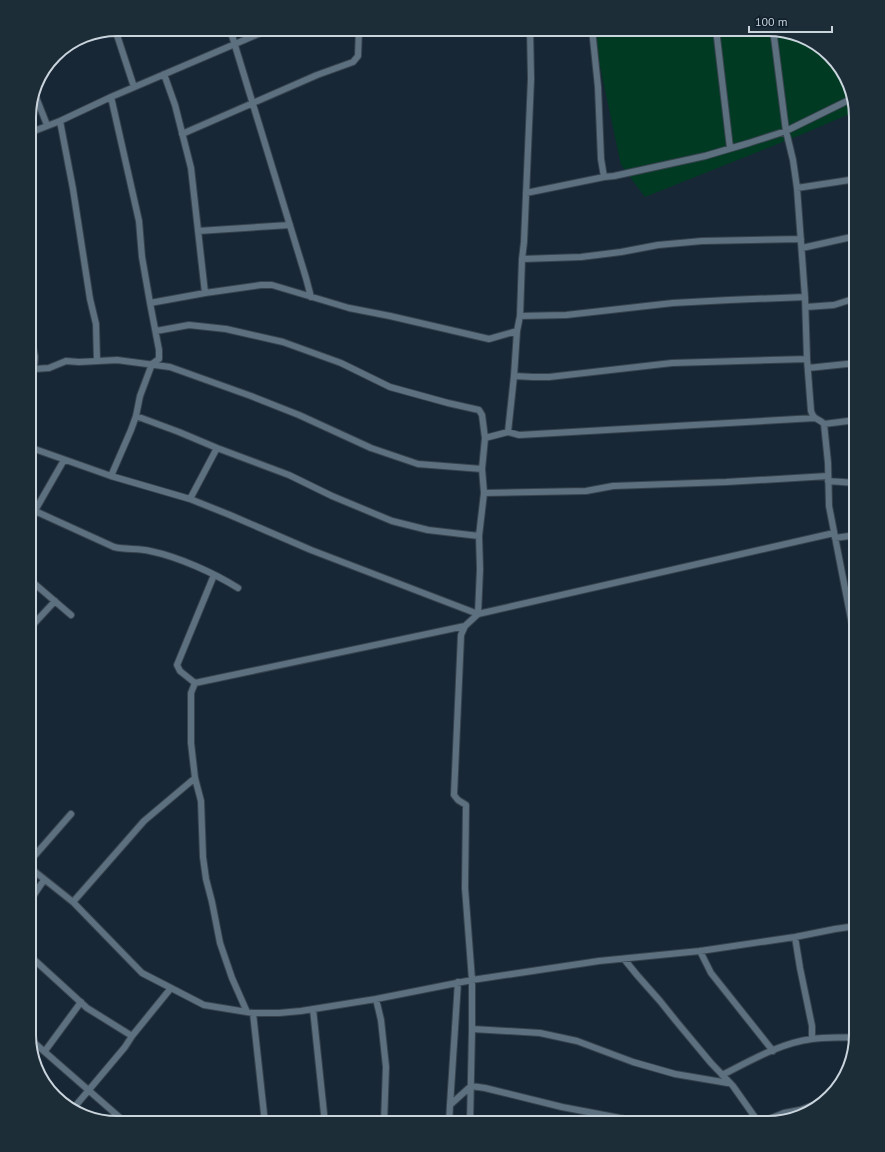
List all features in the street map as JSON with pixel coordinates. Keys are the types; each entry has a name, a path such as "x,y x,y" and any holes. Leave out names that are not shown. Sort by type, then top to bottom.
{"street":[{"path":"118,36 134,87"},
{"path":"232,36 311,297"},
{"path":"36,130 253,36"},
{"path":"182,134 317,75 353,62 358,56 359,36"},
{"path":"508,432 517,330 520,316 531,79 530,36"},
{"path":"593,36 598,87 601,159 604,177"},
{"path":"717,36 730,148"},
{"path":"774,36 786,131 793,160 797,188 806,307 807,359 811,411 812,416 824,424 827,444 829,506 849,609"},
{"path":"164,74 175,105 191,168 205,293"},
{"path":"111,97 139,221 142,257 160,350 159,359 152,364 140,396 136,416 111,476"},
{"path":"526,193 705,156 786,131 847,101"},
{"path":"38,102 47,126"},
{"path":"60,121 73,189 90,299 96,324 97,361"},
{"path":"797,188 849,180"},
{"path":"198,231 290,224"},
{"path":"522,259 581,257 621,252 658,245 702,241 801,238"},
{"path":"802,248 849,238"},
{"path":"150,304 205,293 261,285 272,285 349,308 489,339 517,330"},
{"path":"520,316 566,315 666,304 805,296"},
{"path":"806,307 834,305 849,300"},
{"path":"156,331 189,325 226,329 283,342 341,363 390,387 479,410 482,415 485,438 482,469 484,493 479,536 480,569 478,614"},
{"path":"514,376 549,376 672,364 807,359"},
{"path":"36,369 49,368 66,361 79,362 117,360 170,367 251,396 299,415 371,448 418,464 482,469"},
{"path":"808,368 849,364"},
{"path":"136,416 217,448 289,474 332,496 392,521 428,530 479,536"},
{"path":"485,438 508,432 526,434 815,418"},
{"path":"824,424 849,421"},
{"path":"190,500 217,448"},
{"path":"36,450 111,476 190,500 230,515 311,550 478,614"},
{"path":"36,509 64,460"},
{"path":"484,493 586,491 613,486 726,482 828,479 849,482"},
{"path":"36,511 114,547 150,551 169,556 214,575 238,588"},
{"path":"470,1116 472,980 465,888 466,805 458,800 454,795 461,635 465,626 478,614 834,535 849,535"},
{"path":"214,575 177,665 180,671 196,683 465,626"},
{"path":"36,585 71,615"},
{"path":"36,622 56,602"},
{"path":"196,683 191,693 191,743 195,778 201,801 203,857 206,879 220,943 232,978 250,1013 264,1116"},
{"path":"73,902 144,822 195,778"},
{"path":"36,854 71,814"},
{"path":"36,873 73,902 142,974 204,1004 250,1013 301,1011 376,999 458,982 599,961 700,951 795,937 849,927"},
{"path":"36,892 44,880"},
{"path":"795,937 812,1026 812,1038"},
{"path":"700,951 711,973 772,1051"},
{"path":"624,959 728,1083 733,1086 754,1116"},
{"path":"36,961 87,1008 132,1036"},
{"path":"449,1116 458,982"},
{"path":"76,1105 125,1047 132,1036 171,988"},
{"path":"376,999 381,1020 386,1067 384,1116"},
{"path":"45,1051 81,1002"},
{"path":"314,1009 324,1116"},
{"path":"472,1028 540,1033 577,1041 632,1062 675,1074 728,1083"},
{"path":"722,1075 772,1051 812,1038 849,1037"},
{"path":"37,1044 118,1116"},
{"path":"450,1105 471,1086"},
{"path":"471,1086 562,1108 607,1116"},
{"path":"780,1115 798,1110"}],"green space":[{"path":"593,36 773,36 789,39 799,42 821,56 835,72 845,91 849,114 645,197 621,165"}]}
